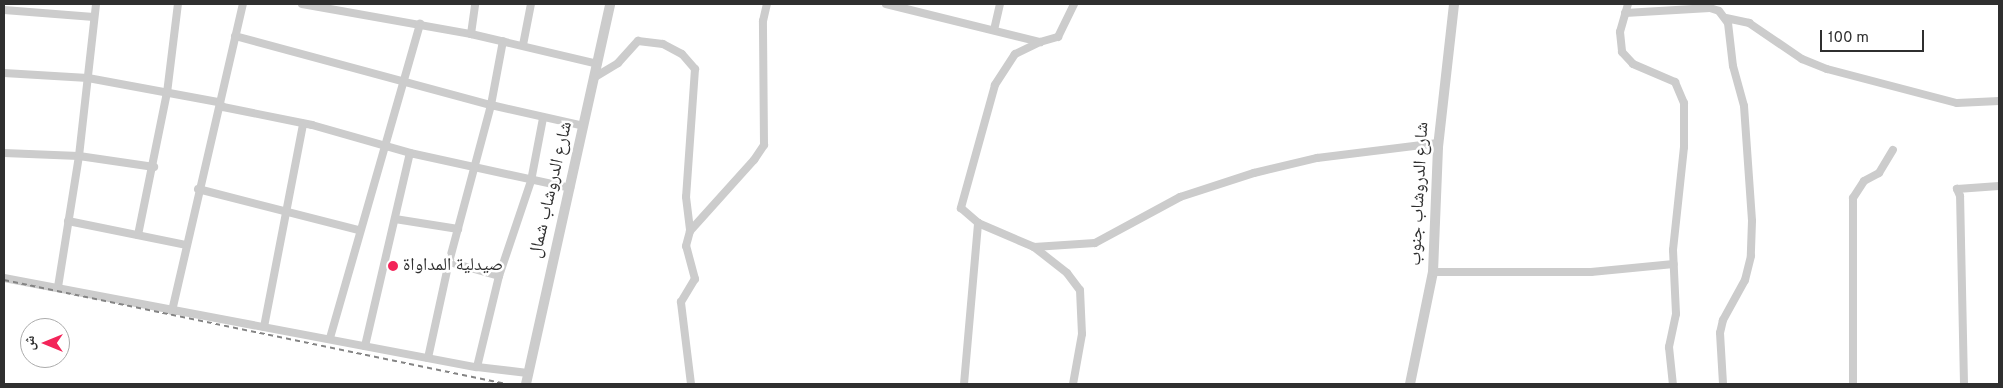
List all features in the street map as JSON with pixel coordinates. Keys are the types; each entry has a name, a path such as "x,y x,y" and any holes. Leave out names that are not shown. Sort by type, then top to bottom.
{"street":[{"path":"58,287 78,156 96,4"},
{"path":"138,236 154,166 167,93 178,4"},
{"path":"172,311 218,102 243,4"},
{"path":"302,4 471,34 598,64"},
{"path":"471,34 475,4"},
{"path":"524,45 531,4"},
{"name":"شارع الدروشاب شمال","path":"526,384 610,4"},
{"path":"690,231 754,160 764,145 763,21 767,4"},
{"path":"886,4 913,7 1040,42"},
{"path":"994,30 1000,4"},
{"path":"1073,384 1082,334 1081,294 1067,274 1034,247 978,223 961,208 995,85 1015,54 1040,42 1058,37 1074,4"},
{"name":"شارع الدروشاب جنوب","path":"1410,384 1433,272 1438,143 1454,4"},
{"path":"1628,4 1620,42 1626,58 1675,82 1684,103 1684,147 1674,264 1676,314 1669,348 1673,384"},
{"path":"1625,13 1710,8 1726,18 1749,23 1802,58 1827,69 1957,103 1999,101"},
{"path":"4,10 94,17"},
{"path":"1723,384 1720,333 1723,320 1744,280 1751,256 1752,221 1744,106 1733,66 1726,18"},
{"path":"330,338 359,230 387,146 420,24"},
{"path":"235,36 491,105 584,126"},
{"path":"428,358 449,262 476,167 491,105 503,41"},
{"path":"595,77 618,63 638,41 663,44 682,54 695,69 686,197 690,231 687,255 695,279 681,302 691,384"},
{"path":"4,73 88,78 218,102 223,107 303,124 410,153 530,181 570,188"},
{"path":"477,367 499,276 530,181 543,118"},
{"path":"264,327 303,124"},
{"path":"1034,247 1095,244 1180,197 1254,173 1317,158 1438,143"},
{"path":"1853,384 1853,198 1864,181 1879,173 1893,150"},
{"path":"4,153 78,156 154,166"},
{"path":"366,346 410,153"},
{"path":"1964,384 1960,196 1957,189 1999,186"},
{"path":"198,189 359,230"},
{"path":"395,219 458,229"},
{"path":"68,221 186,245"},
{"path":"964,384 978,223"},
{"path":"449,262 499,276"},
{"path":"1433,272 1591,272 1674,264"},
{"path":"4,278 477,367 528,373"}],"railway":[{"path":"4,280 506,384"}],"place":[{"name":"صيدلية المداواة","path":"393,266"}]}
